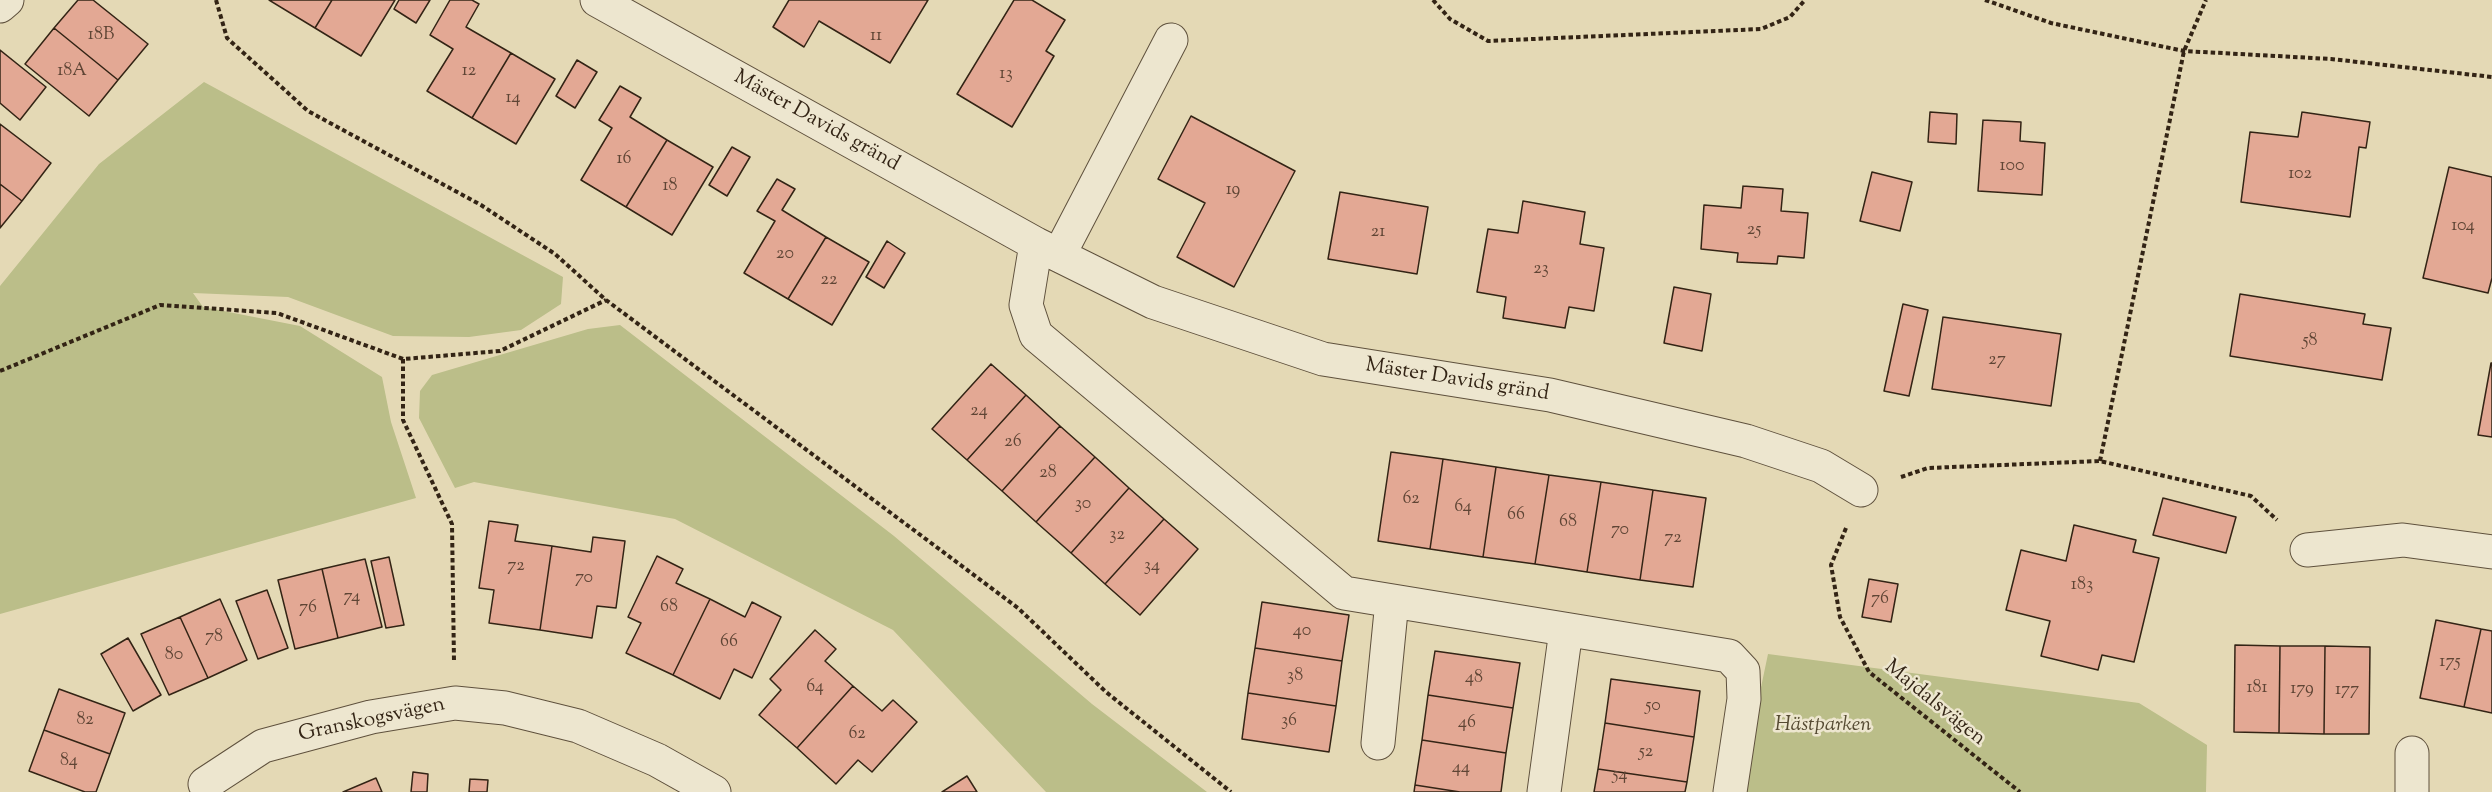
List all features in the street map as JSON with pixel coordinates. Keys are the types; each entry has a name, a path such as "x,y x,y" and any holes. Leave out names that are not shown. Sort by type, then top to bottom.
{"street":[{"path":"0,6 7,0"},
{"name":"Mäster Davids gränd","path":"597,0 1047,250 1153,302 1323,359 1550,395 1746,441 1821,466 1861,490"},
{"path":"1171,40 1047,250 1026,305 1036,335 1344,593 1729,656 1743,671 1744,699 1730,792"},
{"path":"2307,550 2403,540 2492,552"},
{"path":"1378,743 1392,601"},
{"path":"1544,792 1566,630"},
{"name":"Granskogsvägen","path":"205,784 263,746 371,717 454,703 505,708 578,726 657,760 714,792"},
{"path":"2412,753 2412,792"}],"path":[{"path":"216,0 227,38 308,111 481,205 555,254 606,300 1018,608 1106,692 1231,792"},
{"path":"1433,0 1450,19 1488,41 1761,29 1790,17 1805,0"},
{"path":"1985,0 2051,22 2184,51 2331,59 2492,77"},
{"path":"2100,461 2184,51 2206,0"},
{"path":"0,371 160,305 277,313 403,358 500,351 606,300"},
{"path":"403,358 403,420 452,524 454,703"},
{"path":"1861,490 1928,468 2100,461 2251,496 2307,550"},
{"name":"Majdalsvägen","path":"1861,490 1831,566 1839,617 1869,672 2020,792"}],"green space":[{"path":"204,82 563,277 561,304 521,330 469,337 393,336 288,297 193,293 203,307 300,326 382,377 391,422 416,498 0,614 0,286 99,164"},
{"path":"620,325 894,536 1092,704 1207,792 1046,792 893,630 675,519 474,482 455,488 419,418 420,391 432,375 588,329"},
{"name":"Hästparken","path":"1768,654 2139,703 2207,745 2206,792 1739,792"}],"building":[{"path":"78,0 93,0 148,44 118,80 54,28"},
{"path":"269,0 332,0 315,28"},
{"path":"332,0 395,0 361,56 315,28"},
{"path":"399,0 430,0 416,23 394,9"},
{"path":"450,0 472,0 479,4 466,27 511,53 472,118 427,91 453,49 430,35"},
{"path":"789,0 928,0 890,63 819,21 804,47 773,27"},
{"path":"1014,0 1032,0 1065,20 1046,51 1054,56 1012,127 957,94"},
{"path":"54,28 118,80 89,116 25,64"},
{"path":"0,50 46,87 20,120 0,103"},
{"path":"511,53 555,79 516,144 472,118"},
{"path":"577,60 597,72 575,108 556,96"},
{"path":"620,86 641,98 630,117 667,140 626,207 581,180 612,128 599,120"},
{"path":"1930,112 1957,114 1956,144 1928,142"},
{"path":"2302,112 2370,122 2366,148 2359,147 2350,217 2241,202 2250,132 2298,137"},
{"path":"1191,116 1295,171 1234,287 1177,257 1205,203 1158,179"},
{"path":"1983,120 2021,122 2020,141 2045,143 2042,195 1978,191"},
{"path":"0,124 51,163 22,201 0,184"},
{"path":"667,140 713,167 672,235 626,207"},
{"path":"732,147 750,157 727,196 709,185"},
{"path":"2449,167 2492,177 2492,278 2488,293 2423,278"},
{"path":"1872,172 1912,182 1900,231 1860,221"},
{"path":"777,179 795,189 782,210 826,237 788,299 744,273 775,221 757,211"},
{"path":"0,184 22,201 0,228"},
{"path":"1743,186 1783,189 1781,211 1808,213 1804,258 1778,256 1777,264 1737,262 1738,253 1701,249 1704,205 1741,208"},
{"path":"1340,192 1428,207 1417,274 1328,259"},
{"path":"1523,201 1585,212 1580,244 1604,248 1594,311 1569,307 1565,328 1503,318 1506,297 1477,292 1488,229 1518,233"},
{"path":"826,237 869,262 832,325 788,299"},
{"path":"887,241 905,253 884,288 866,277"},
{"path":"1674,287 1711,294 1702,351 1664,343"},
{"path":"2240,294 2365,314 2363,324 2391,328 2382,380 2230,356"},
{"path":"1903,304 1928,310 1909,396 1884,391"},
{"path":"1943,317 2061,334 2051,406 1932,389"},
{"path":"2492,363 2492,437 2478,435"},
{"path":"991,364 1026,395 967,460 932,429"},
{"path":"1026,395 1060,426 1002,491 967,460"},
{"path":"1060,426 1095,457 1036,522 1002,491"},
{"path":"1391,452 1443,459 1430,549 1378,541"},
{"path":"1095,457 1129,488 1071,553 1036,522"},
{"path":"1443,459 1496,467 1483,557 1430,549"},
{"path":"1496,467 1549,475 1535,564 1483,557"},
{"path":"1549,475 1601,482 1587,572 1535,564"},
{"path":"1601,482 1653,490 1640,580 1587,572"},
{"path":"1129,488 1164,519 1105,584 1071,553"},
{"path":"1653,490 1706,498 1693,587 1640,580"},
{"path":"2163,498 2236,517 2226,553 2153,535"},
{"path":"1164,519 1198,549 1140,615 1105,584"},
{"path":"489,521 518,525 515,541 552,546 540,630 489,623 494,590 479,588"},
{"path":"2074,525 2136,540 2133,552 2159,558 2134,662 2102,655 2098,670 2041,656 2050,621 2006,610 2021,550 2066,561"},
{"path":"593,537 625,541 616,608 597,606 592,638 540,630 552,546 591,552"},
{"path":"657,556 683,569 676,583 710,599 673,675 626,653 641,623 628,617"},
{"path":"389,557 404,625 386,628 371,561"},
{"path":"365,559 382,627 338,638 322,569"},
{"path":"322,569 338,638 295,649 278,580"},
{"path":"1869,579 1898,584 1891,622 1862,617"},
{"path":"267,590 288,648 258,659 236,601"},
{"path":"220,599 247,660 208,678 180,617"},
{"path":"710,599 745,617 752,602 781,617 752,678 734,669 720,699 673,675"},
{"path":"1262,602 1349,615 1342,661 1255,648"},
{"path":"180,617 208,678 169,695 141,634"},
{"path":"2436,620 2481,629 2464,707 2420,698"},
{"path":"2481,629 2492,631 2492,713 2464,707"},
{"path":"815,630 836,649 825,661 853,686 797,748 759,715 781,690 770,679"},
{"path":"128,638 161,695 133,711 101,654"},
{"path":"2235,645 2280,646 2279,733 2234,732"},
{"path":"2280,646 2325,646 2324,734 2279,733"},
{"path":"2325,646 2370,647 2369,734 2324,734"},
{"path":"1255,648 1342,661 1336,706 1248,693"},
{"path":"1435,651 1520,663 1513,708 1428,695"},
{"path":"1611,679 1700,691 1694,737 1605,723"},
{"path":"853,686 882,711 893,700 917,722 872,772 858,760 836,784 797,748"},
{"path":"59,689 125,713 110,754 44,730"},
{"path":"1248,693 1336,706 1329,752 1242,739"},
{"path":"1428,695 1513,708 1506,753 1422,740"},
{"path":"1605,723 1694,737 1687,782 1598,769"},
{"path":"44,730 110,754 96,792 85,792 29,771"},
{"path":"1422,740 1506,753 1501,792 1460,792 1415,785"},
{"path":"1598,769 1687,782 1685,792 1594,792"},
{"path":"413,772 428,774 427,792 411,792"},
{"path":"967,776 977,792 942,792"},
{"path":"376,778 382,792 343,792"},
{"path":"470,779 488,780 487,792 469,792"},
{"path":"1415,785 1460,792 1414,792"}]}
